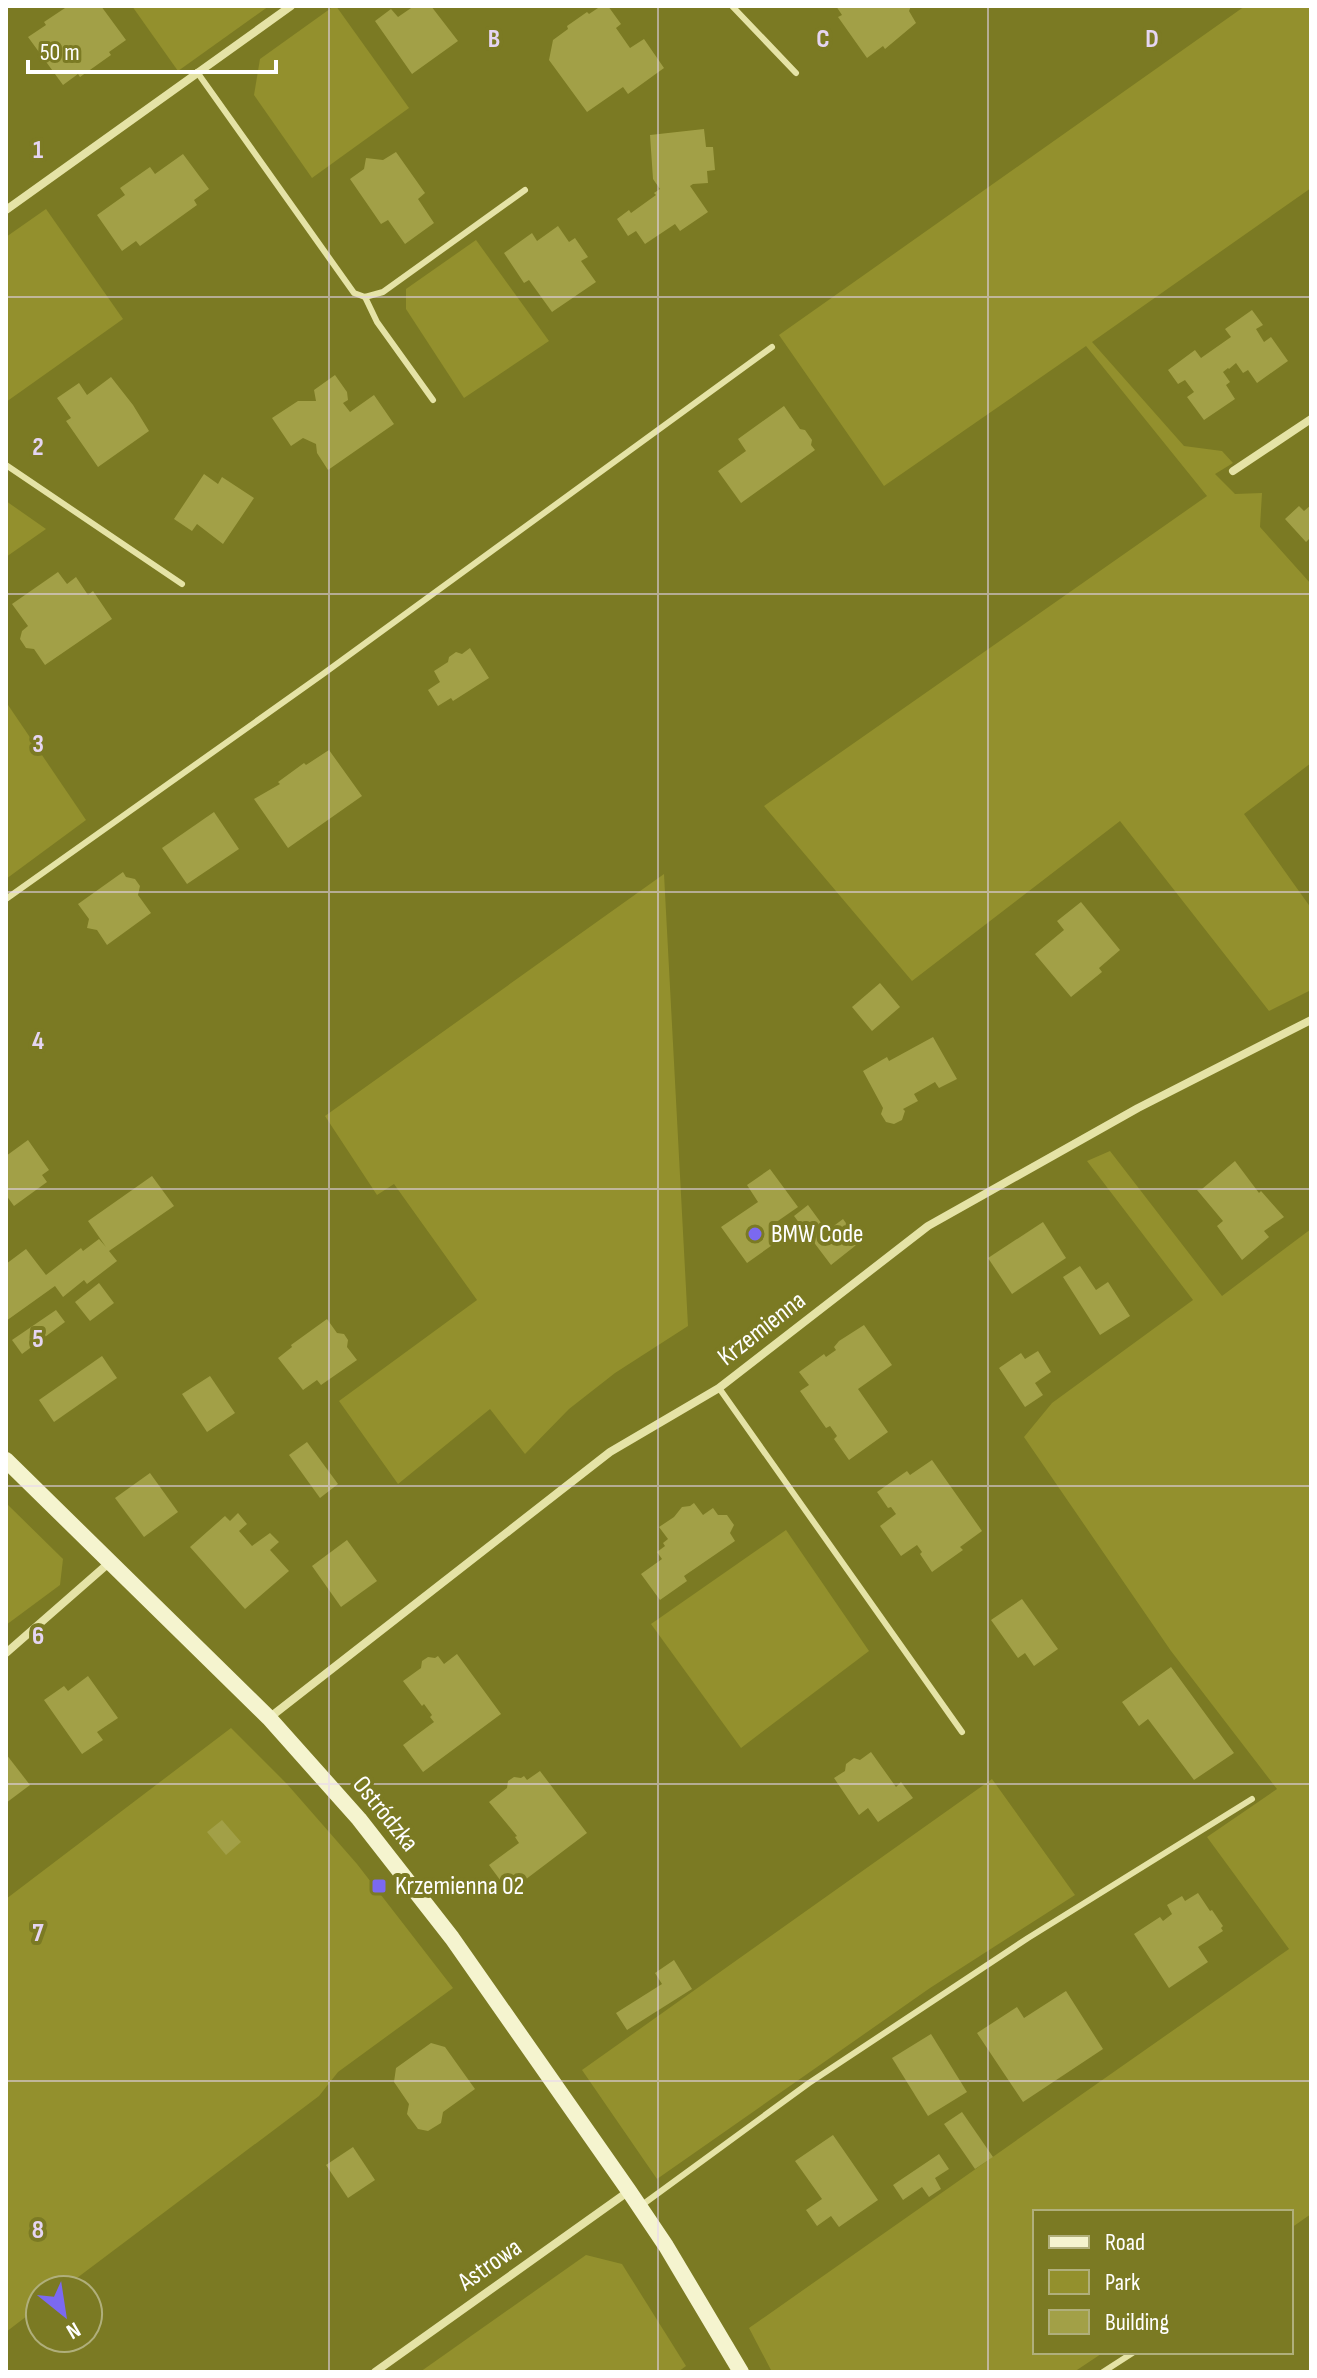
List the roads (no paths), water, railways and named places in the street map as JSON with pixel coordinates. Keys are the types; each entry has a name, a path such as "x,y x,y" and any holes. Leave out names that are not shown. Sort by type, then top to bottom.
{"street":[{"path":"6,210 291,6"},
{"path":"1233,471 1311,419"},
{"name":"Krzemienna","path":"269,1718 610,1452 719,1388 928,1226 1138,1108 1311,1020"},
{"name":"Ostródzka","path":"6,1460 269,1718 359,1819 452,1938 629,2191 666,2246 741,2372"},
{"path":"6,1653 110,1562"},
{"name":"Astrowa","path":"375,2372 629,2191"}],"lane":[{"path":"732,6 796,73"},
{"path":"197,72 354,293 365,297 383,292 525,190"},
{"path":"365,297 377,322 433,400"},
{"path":"6,899 323,674 772,347"},
{"path":"6,465 182,584"},
{"path":"719,1388 962,1732"},
{"path":"640,2207 809,2083 1028,1938 1252,1799"},
{"path":"1103,2372 1131,2354"}],"place":[{"name":"BMW Code","path":"755,1234"},
{"name":"Krzemienna 02","path":"379,1886"}]}
